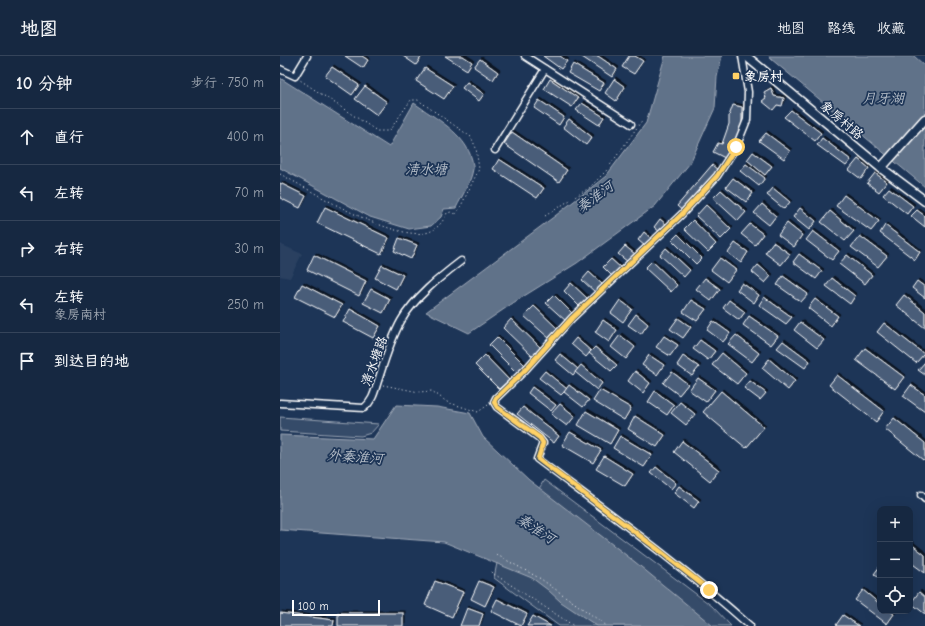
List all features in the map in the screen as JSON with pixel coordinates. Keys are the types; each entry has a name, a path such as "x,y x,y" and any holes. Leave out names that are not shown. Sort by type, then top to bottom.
{"street":[{"path":"280,69 295,76 307,56"},
{"path":"525,56 631,124"},
{"path":"742,56 748,92 747,120 736,147 717,176 682,214 572,318 525,370 496,398 494,402 497,407 540,438 543,443 538,459 668,557 750,626"},
{"name":"象房村路","path":"746,56 881,168 925,201"},
{"path":"495,150 545,69"},
{"path":"881,168 925,119"},
{"name":"清水塘路","path":"280,403 364,408 372,400 390,347 401,321 417,300 460,261"}],"path":[{"path":"280,174 334,204 364,218 392,229 407,232 426,233 441,224 447,213 451,212 455,215 479,169 476,148 471,137 418,100 411,100 389,131 377,131 295,76"},
{"path":"546,216 589,188 606,172 642,119"},
{"path":"377,384 419,392 432,391 447,402 478,412 494,402"},
{"path":"497,555 541,579 607,626"},
{"path":"491,572 574,626"}],"shaded area":[{"path":"280,244 302,254 290,278 280,276"},
{"path":"280,417 379,424 371,433 361,436 280,431"},
{"path":"544,480 712,606 731,626 559,626 494,578 497,563"}],"water":[{"name":"秦淮河","path":"665,56 722,56 717,77 715,108 690,163 655,206 577,263 516,301 469,333 426,312 606,176 646,123"},
{"name":"月牙湖","path":"769,56 914,56 925,66 925,187 771,59"},
{"name":"清水塘","path":"280,78 389,147 414,103 440,121 463,142 472,160 472,174 456,208 444,209 441,217 431,226 409,229 370,217 280,168"},
{"path":"396,405 437,407 470,413 483,437 529,480 635,562 713,626 597,626 561,602 532,578 444,542 280,530 280,435 373,439"}],"building":[{"path":"345,56 362,56 368,60 363,68"},
{"path":"403,56 422,56 416,65"},
{"path":"445,56 463,56 472,62 467,70"},
{"path":"543,56 560,56 567,61 561,69"},
{"path":"598,56 617,69 612,77 582,57"},
{"path":"629,56 635,56 643,61 634,74 622,67"},
{"path":"480,59 498,72 493,80 474,67"},
{"path":"573,64 604,83 599,91 568,73"},
{"path":"332,67 359,85 352,95 325,76"},
{"path":"425,68 453,86 444,99 416,81"},
{"path":"550,79 578,98 572,107 544,89"},
{"path":"614,79 625,87 616,101 605,93"},
{"path":"467,82 484,94 479,101 462,88"},
{"path":"365,86 387,102 377,115 355,99"},
{"path":"771,88 774,96 784,98 782,106 777,105 773,110 762,101 766,98 764,92"},
{"path":"539,100 564,117 559,125 534,108"},
{"path":"582,103 604,117 599,125 576,110"},
{"path":"733,105 742,107 742,123 738,135 725,158 713,152 718,143 722,144 729,124 729,116"},
{"path":"791,110 821,133 815,141 784,117"},
{"path":"569,119 592,137 586,145 563,127"},
{"path":"512,132 567,170 559,182 504,144"},
{"path":"766,133 790,151 784,159 759,141"},
{"path":"822,138 851,160 846,166 817,145"},
{"path":"753,152 772,166 765,175 747,160"},
{"path":"499,159 544,188 537,198 493,169"},
{"path":"858,159 869,168 861,179 849,170"},
{"path":"746,164 765,178 759,186 740,171"},
{"path":"712,165 719,171 684,212 677,206"},
{"path":"875,173 887,182 879,192 867,183"},
{"path":"733,178 753,193 746,202 726,187"},
{"path":"280,183 306,196 300,208 280,198"},
{"path":"773,188 790,202 784,209 767,195"},
{"path":"889,188 913,206 907,214 883,195"},
{"path":"721,190 746,212 738,221 713,198"},
{"path":"844,195 879,221 871,231 836,206"},
{"path":"762,204 776,216 769,225 754,213"},
{"path":"706,205 731,229 721,239 696,216"},
{"path":"325,207 389,238 381,254 317,223"},
{"path":"800,208 816,221 809,230 793,217"},
{"path":"917,210 925,216 925,227 911,216"},
{"path":"830,211 854,231 845,241 821,222"},
{"path":"660,219 667,225 661,233 654,227"},
{"path":"693,220 716,244 708,252 684,229"},
{"path":"787,223 802,235 794,247 778,235"},
{"path":"750,224 763,234 755,245 741,234"},
{"path":"885,225 920,252 915,260 880,233"},
{"path":"813,231 839,251 832,260 806,240"},
{"path":"644,232 652,239 646,247 638,240"},
{"path":"678,234 702,258 696,264 672,240"},
{"path":"860,236 887,256 878,267 851,247"},
{"path":"399,238 417,245 411,259 394,251"},
{"path":"773,242 790,254 781,265 765,253"},
{"path":"735,243 748,252 741,263 728,253"},
{"path":"625,246 635,254 628,262 618,254"},
{"path":"666,248 690,270 684,277 660,255"},
{"path":"799,254 822,271 816,279 793,262"},
{"path":"314,255 366,281 359,296 307,270"},
{"path":"847,255 872,275 865,284 839,264"},
{"path":"720,258 736,270 727,282 711,270"},
{"path":"611,259 621,268 613,277 603,267"},
{"path":"652,261 677,285 671,292 645,268"},
{"path":"382,265 403,275 396,289 375,278"},
{"path":"758,265 771,276 765,283 752,272"},
{"path":"589,272 603,285 596,293 582,280"},
{"path":"783,276 808,294 801,302 777,285"},
{"path":"705,278 720,289 711,301 696,289"},
{"path":"832,278 855,296 850,304 826,286"},
{"path":"917,281 925,287 925,298 912,288"},
{"path":"571,283 588,299 580,307 564,291"},
{"path":"742,283 759,295 754,303 737,290"},
{"path":"302,284 342,305 335,317 295,297"},
{"path":"371,289 390,299 383,313 363,303"},
{"path":"554,295 574,315 567,322 546,303"},
{"path":"904,295 925,312 925,328 896,305"},
{"path":"764,297 792,317 786,324 759,305"},
{"path":"815,299 838,316 831,326 808,308"},
{"path":"620,300 632,309 623,322 611,313"},
{"path":"691,300 706,309 697,321 683,312"},
{"path":"729,300 745,312 739,320 723,308"},
{"path":"534,306 559,330 550,339 524,316"},
{"path":"350,309 380,326 373,338 343,322"},
{"path":"636,314 648,324 641,334 628,325"},
{"path":"749,316 778,336 771,345 743,325"},
{"path":"678,318 691,327 683,338 670,329"},
{"path":"511,319 541,348 533,357 503,328"},
{"path":"603,320 617,330 609,342 595,332"},
{"path":"713,321 730,333 723,342 707,330"},
{"path":"800,322 824,340 817,348 794,330"},
{"path":"884,323 924,354 916,363 877,332"},
{"path":"620,335 635,347 626,359 611,347"},
{"path":"736,335 759,353 752,362 728,344"},
{"path":"664,336 678,345 670,356 656,347"},
{"path":"497,337 525,365 517,373 489,345"},
{"path":"576,338 591,351 586,357 571,344"},
{"path":"700,340 715,351 708,360 693,349"},
{"path":"783,341 810,361 805,368 777,348"},
{"path":"595,347 617,365 611,371 589,353"},
{"path":"865,348 904,377 895,389 856,360"},
{"path":"722,353 746,373 737,384 712,365"},
{"path":"560,354 578,369 573,375 555,360"},
{"path":"485,355 509,380 499,389 475,365"},
{"path":"649,355 664,365 657,375 642,365"},
{"path":"683,356 699,367 692,376 677,365"},
{"path":"769,359 795,381 788,390 762,368"},
{"path":"925,362 925,375 918,370"},
{"path":"581,365 602,383 597,390 575,372"},
{"path":"545,371 567,389 561,395 539,378"},
{"path":"635,371 650,383 643,393 628,381"},
{"path":"672,372 688,384 679,395 663,383"},
{"path":"837,375 884,411 876,422 829,385"},
{"path":"698,378 715,390 706,402 689,390"},
{"path":"750,381 766,393 760,400 744,388"},
{"path":"569,385 589,400 583,407 564,392"},
{"path":"911,385 925,395 925,412 903,396"},
{"path":"532,387 556,405 551,411 528,393"},
{"path":"600,390 631,408 624,420 593,401"},
{"path":"655,391 674,405 667,415 648,402"},
{"path":"721,391 764,427 746,448 703,412"},
{"path":"680,402 695,414 686,425 671,413"},
{"path":"560,404 575,416 567,426 551,414"},
{"path":"523,407 559,436 554,443 517,414"},
{"path":"586,411 618,430 610,444 578,425"},
{"path":"635,416 665,435 657,447 628,429"},
{"path":"894,418 925,443 925,458 923,460 885,429"},
{"path":"570,432 601,450 593,463 562,445"},
{"path":"620,436 652,455 644,467 613,448"},
{"path":"682,441 719,470 710,481 674,452"},
{"path":"604,456 633,474 625,486 596,469"},
{"path":"656,467 676,483 671,489 651,473"},
{"path":"679,486 699,501 694,508 674,493"},
{"path":"913,545 925,555 925,573 913,564"},
{"path":"435,581 463,592 452,617 425,605"},
{"path":"479,581 494,587 485,606 471,599"},
{"path":"863,590 877,602 877,614 894,614 887,624 855,600"},
{"path":"919,592 925,597 925,614 913,605 913,600"},
{"path":"497,599 527,614 521,626 491,611"},
{"path":"467,608 483,614 479,626 460,626"},
{"path":"280,613 334,620 333,626 280,626"},
{"path":"338,613 403,613 403,626 338,626"},
{"path":"843,615 859,626 837,626 836,625"},
{"path":"533,616 551,626 527,626"}],"place":[{"name":"象房村","path":"736,76"}],"route":[{"path":"709,590 538,459 543,443 540,438 497,407 494,402 496,398 525,370 572,318 682,214 717,176 736,147"}],"water label":[{"name":"外秦淮河","path":"355,457"}]}
